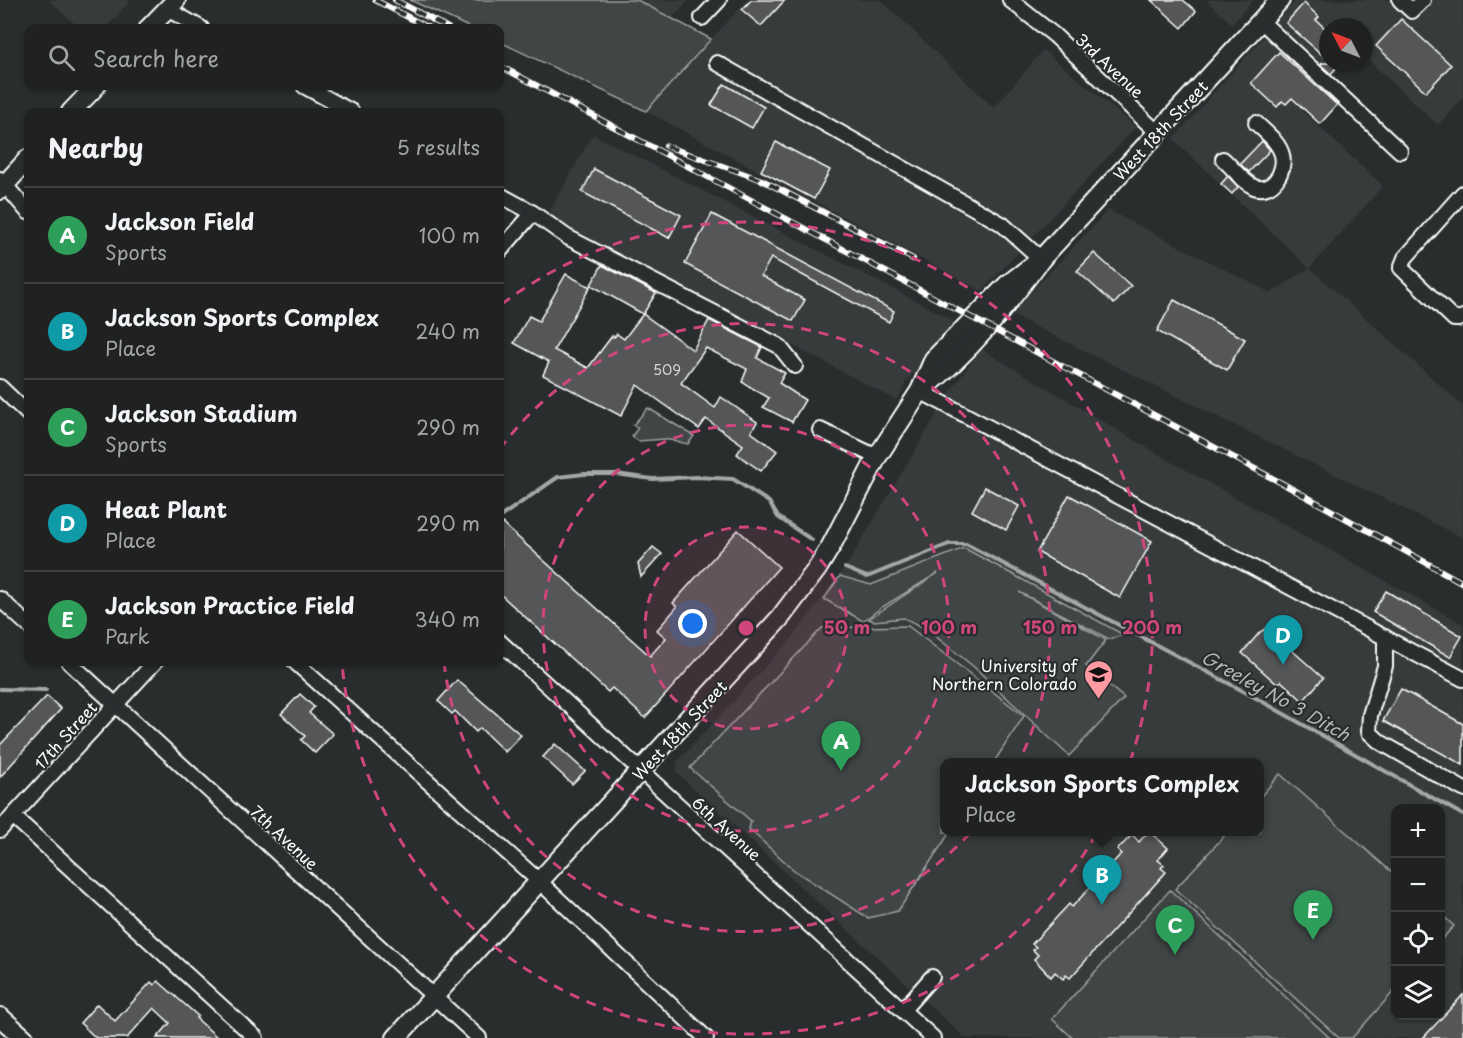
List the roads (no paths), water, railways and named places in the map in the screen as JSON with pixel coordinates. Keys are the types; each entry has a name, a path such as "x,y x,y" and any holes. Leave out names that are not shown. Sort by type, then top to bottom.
{"main road":[{"name":"West 18th Street","path":"396,1038 780,618 818,569 877,457 920,391 934,359 1007,285 1041,259 1280,0"},
{"path":"153,24 172,5"},
{"path":"75,108 92,90"},
{"path":"2,185 24,163"},
{"path":"0,1017 24,1038"}],"street":[{"path":"702,18 719,0"},
{"name":"3rd Avenue","path":"1010,0 1054,35 1158,133"},
{"path":"1400,0 1412,11 1423,0"},
{"path":"172,5 196,24"},
{"path":"1261,21 1400,151"},
{"path":"717,63 1002,224 1041,259"},
{"path":"311,90 345,108"},
{"path":"1223,159 1255,187 1265,188 1275,182 1283,166 1282,155 1279,147 1256,123"},
{"path":"2,185 24,208"},
{"path":"1463,193 1405,258 1401,268 1454,319 1458,320 1463,317"},
{"path":"504,197 533,213 567,237 779,346 795,366"},
{"path":"504,246 533,213"},
{"path":"0,387 24,410"},
{"path":"920,391 1463,679"},
{"path":"820,430 877,457"},
{"path":"0,598 24,621"},
{"path":"1385,637 1385,666 1371,715 1369,732 1380,742 1463,789"},
{"name":"6th Avenue","path":"504,646 933,1038"},
{"name":"7th Avenue","path":"73,666 479,1038"},
{"name":"17th Street","path":"6,820 151,666"},
{"path":"299,666 540,882 706,1038"},
{"path":"6,820 256,1038"},
{"path":"903,1010 932,977"}],"waterway":[{"name":"Greeley No 3 Ditch","path":"504,514 558,477 616,474 652,479 697,477 733,479 769,502 778,517 812,540"},
{"name":"Greeley No 3 Ditch","path":"845,568 867,577 949,544 966,544 1247,693 1463,815"},
{"name":"Greeley No 3 Ditch","path":"0,689 46,690"}],"railway":[{"path":"375,0 421,24"},
{"path":"395,0 440,24"},
{"path":"504,68 1287,486 1463,583"},
{"path":"666,146 762,180 913,259"}],"place":[{"name":"Heat Plant","path":"1283,665"},
{"name":"University of Northern Colorado","path":"1098,700"},
{"name":"Jackson Field","path":"841,771"},
{"name":"Jackson Sports Complex","path":"1102,905"},
{"name":"Jackson Practice Field","path":"1313,940"},
{"name":"Jackson Stadium","path":"1175,955"}]}
